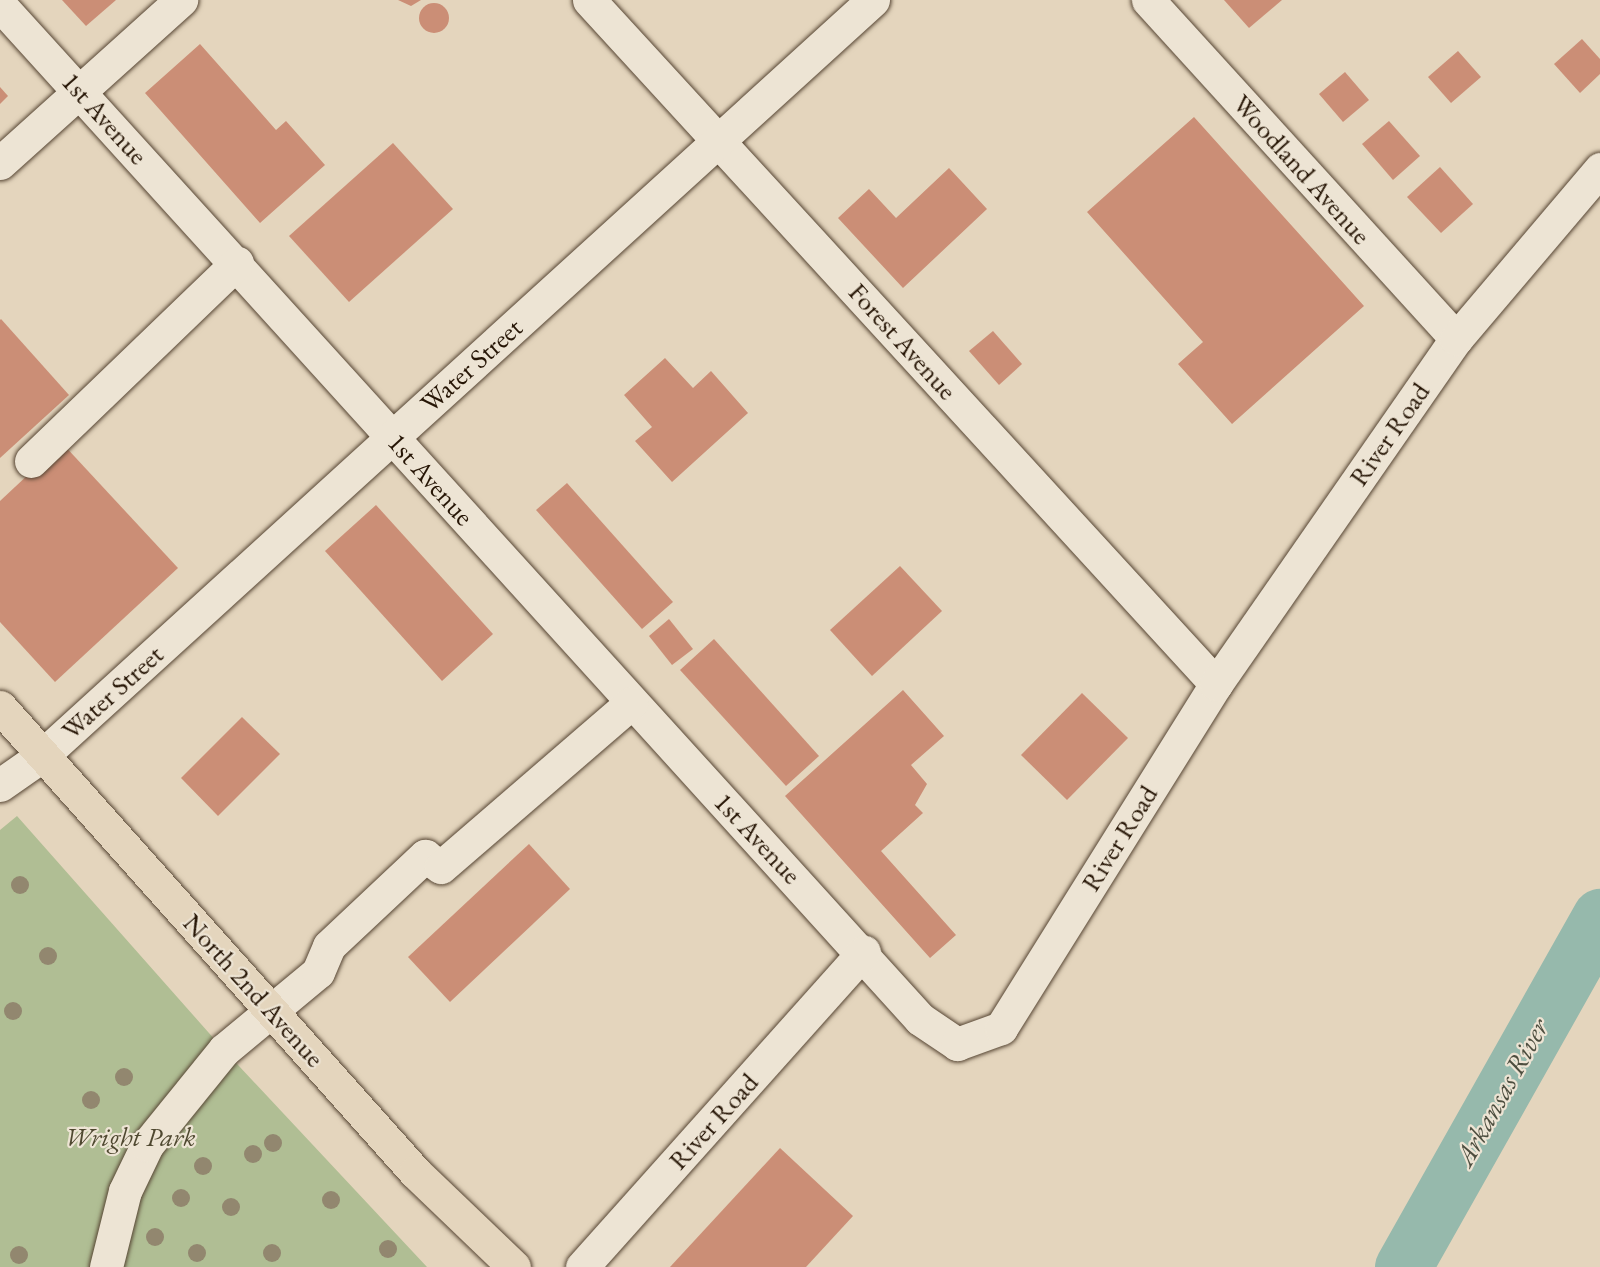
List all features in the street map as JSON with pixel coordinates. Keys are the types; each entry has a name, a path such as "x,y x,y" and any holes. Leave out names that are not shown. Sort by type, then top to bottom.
{"main road":[{"name":"North 2nd Avenue","path":"0,707 274,1011 415,1172 514,1267"}],"street":[{"path":"0,163 181,0"},
{"name":"Forest Avenue","path":"589,0 1216,684"},
{"name":"Woodland Avenue","path":"1148,0 1456,339"},
{"name":"Water Street","path":"0,785 43,755 871,1"},
{"name":"1st Avenue","path":"0,5 80,89 632,702 864,952"},
{"name":"River Road","path":"582,1267 864,952 920,1019 957,1044 1001,1028 1216,684 1456,339 1600,169"},
{"path":"31,461 237,263"},
{"path":"106,1267 125,1191 147,1145 224,1050 274,1011 318,972 329,946 425,856 441,867 632,702"}],"green space":[{"name":"Wright Park","path":"17,816 224,1050 427,1267 0,1267 0,830"}],"building":[{"path":"62,0 116,0 86,26"},
{"path":"398,0 421,0 411,6"},
{"path":"1224,0 1282,0 1249,28"},
{"path":"434,3 445,7 449,18 445,29 434,33 423,29 419,18 423,7"},
{"path":"1582,39 1600,59 1600,74 1580,93 1554,64"},
{"path":"200,44 276,130 286,121 325,165 260,223 145,93"},
{"path":"1458,51 1481,77 1451,103 1428,77"},
{"path":"1345,72 1369,100 1343,122 1319,94"},
{"path":"0,87 8,96 0,104"},
{"path":"1194,117 1364,306 1232,424 1178,364 1203,342 1087,212"},
{"path":"1389,121 1420,156 1393,180 1362,144"},
{"path":"393,143 453,209 349,302 289,236"},
{"path":"1440,167 1473,204 1441,233 1407,197"},
{"path":"949,168 987,209 903,288 838,218 869,189 896,218"},
{"path":"0,320 69,395 0,458"},
{"path":"993,331 1022,364 999,385 969,351"},
{"path":"665,358 693,388 711,371 748,413 672,482 635,441 652,427 624,395"},
{"path":"62,443 178,568 55,682 0,622 0,501"},
{"path":"567,483 673,602 642,629 536,510"},
{"path":"376,505 493,634 442,681 325,551"},
{"path":"900,566 942,611 872,676 830,630"},
{"path":"669,619 693,649 672,665 649,636"},
{"path":"714,639 819,756 786,786 680,670"},
{"path":"903,690 944,736 911,765 927,784 915,805 923,813 881,851 956,935 930,958 785,796"},
{"path":"1082,693 1128,738 1067,800 1021,755"},
{"path":"242,717 280,754 218,816 181,778"},
{"path":"529,844 570,889 450,1002 408,957"},
{"path":"780,1148 853,1216 806,1267 670,1267"}],"waterway":[{"name":"Arkansas River","path":"1403,1267 1600,917"}]}
